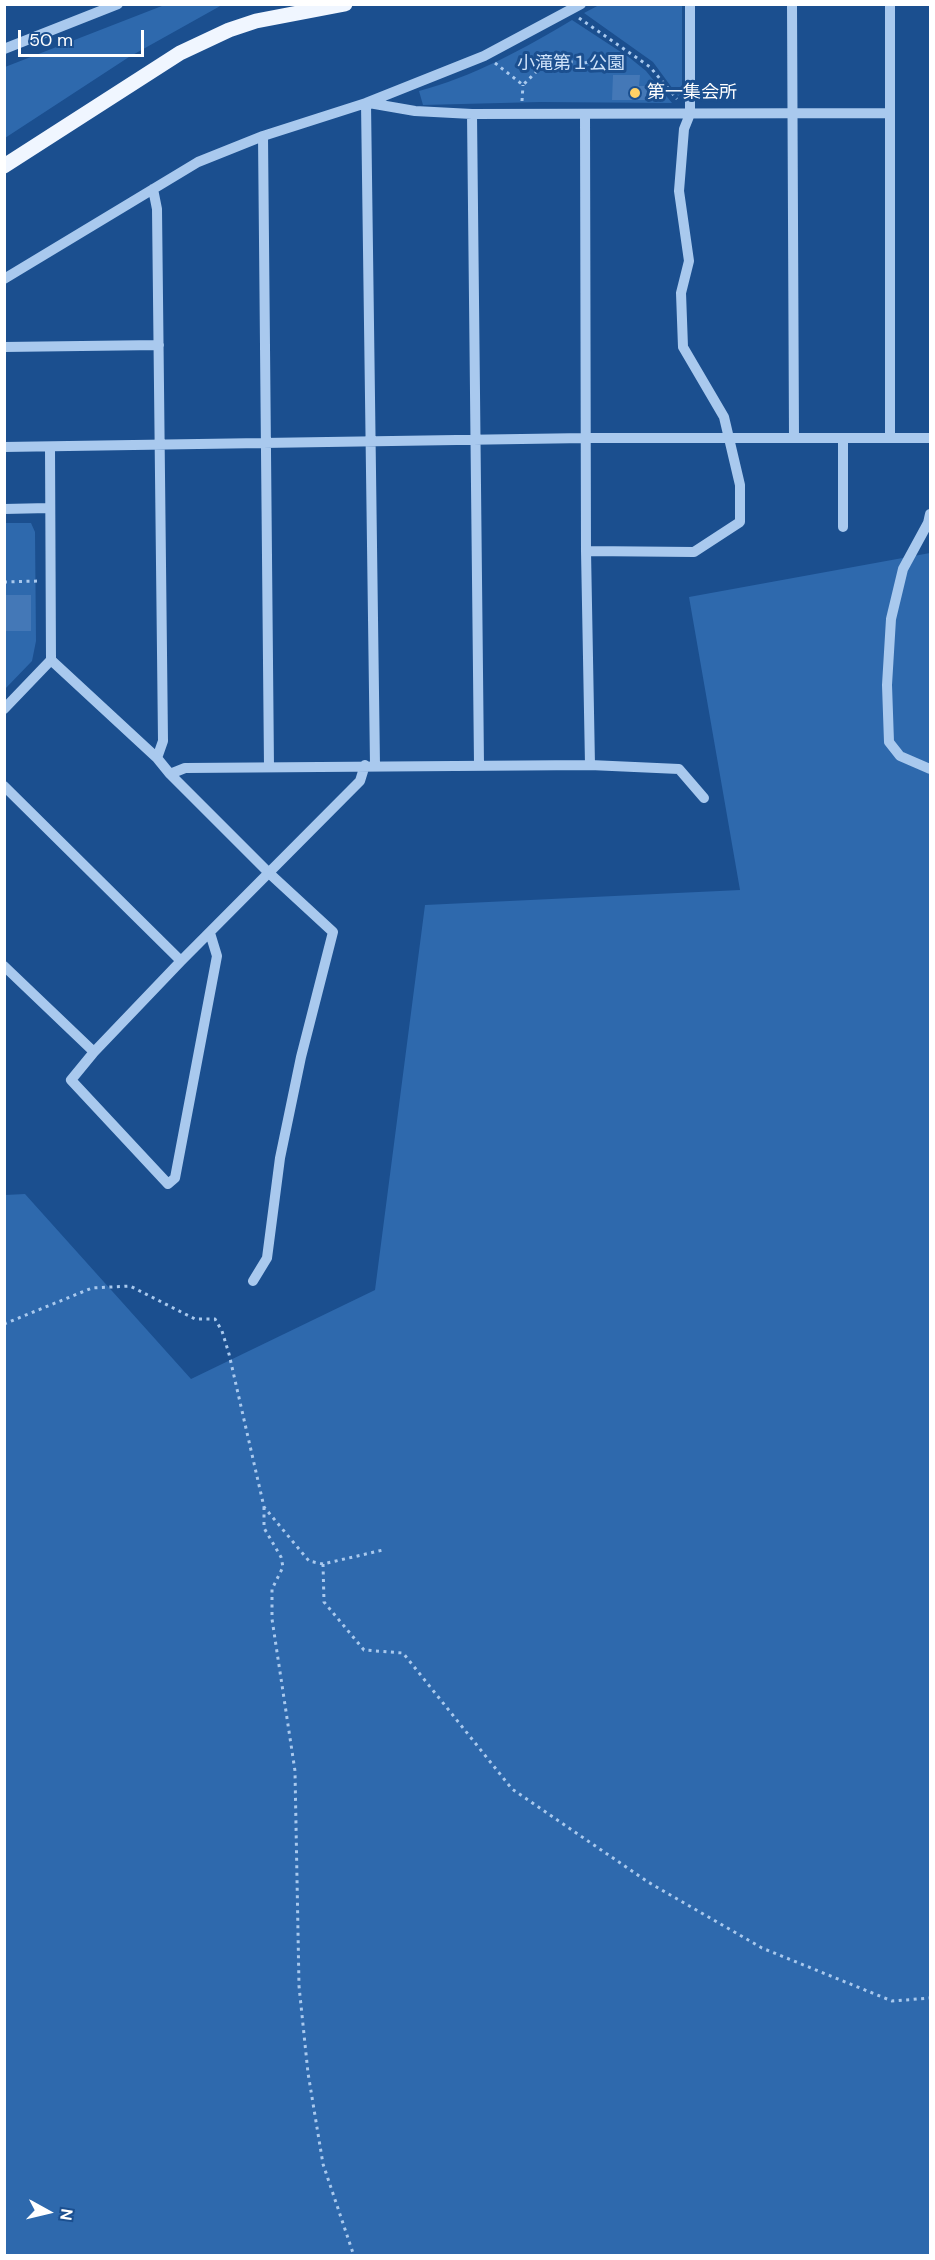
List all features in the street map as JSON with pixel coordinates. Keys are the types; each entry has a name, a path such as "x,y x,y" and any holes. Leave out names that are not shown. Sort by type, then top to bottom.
{"main road":[{"path":"4,166 180,53 207,39 256,21 345,4"}],"street":[{"path":"4,49 118,4"},
{"path":"4,279 198,162 263,136 366,103 489,53 581,4"},
{"path":"586,551 693,552 740,522 740,485 724,417 683,347 681,293 689,261 679,191 684,129 690,114 690,4"},
{"path":"792,4 794,438"},
{"path":"890,4 890,437"},
{"path":"366,103 415,111 472,114 890,112"},
{"path":"210,933 217,956 175,1178 168,1184 71,1080 93,1052 182,961 360,781 370,765 370,441 366,103"},
{"path":"472,114 479,764"},
{"path":"585,114 586,551 590,765"},
{"path":"263,136 269,767"},
{"path":"153,189 157,209 163,741 157,758"},
{"path":"4,347 159,345"},
{"path":"4,447 586,438 930,438"},
{"path":"843,439 843,527"},
{"path":"4,709 51,660 50,447"},
{"path":"4,509 49,508"},
{"path":"930,514 928,523 903,569 891,619 887,685 890,742 900,756 930,769"},
{"path":"51,660 157,758 170,774 269,873 333,932 301,1057 283,1147 267,1258 253,1281"},
{"path":"170,774 185,768 479,764 590,765 679,769 704,798"},
{"path":"4,786 182,961"},
{"path":"4,966 93,1052"}],"path":[{"path":"568,11 650,67 690,114"},
{"path":"489,53 497,67 523,85 536,72 561,61 584,63 630,54"},
{"path":"4,582 50,581"},
{"path":"4,1324 92,1288 130,1286 195,1319 215,1319 222,1331 264,1507 264,1528 281,1557 283,1568 272,1588 273,1619 295,1772 299,1986 308,2073 323,2164 354,2256"},
{"path":"264,1507 309,1561 323,1564 383,1550"},
{"path":"323,1564 324,1602 364,1650 403,1653 512,1789 648,1882 762,1948 892,2001 930,1998"}],"green space":[{"path":"167,4 222,5 129,57 5,138 5,67"},
{"path":"601,4 682,5 682,93 678,96 653,62 584,13"},
{"name":"小滝第１公園","path":"572,20 646,71 672,103 540,102 423,105 419,91 458,78 497,61"},
{"path":"5,523 31,523 35,532 36,641 32,661 5,689"},
{"path":"930,553 930,2255 5,2256 5,1195 25,1194 191,1379 375,1290 425,905 740,890 689,597"}],"building":[{"name":"第一集会所","path":"613,75 640,75 639,86 658,86 658,100 612,100"},
{"path":"5,595 31,595 31,631 4,631"}],"place":[{"name":"第一集会所","path":"635,93"}]}
